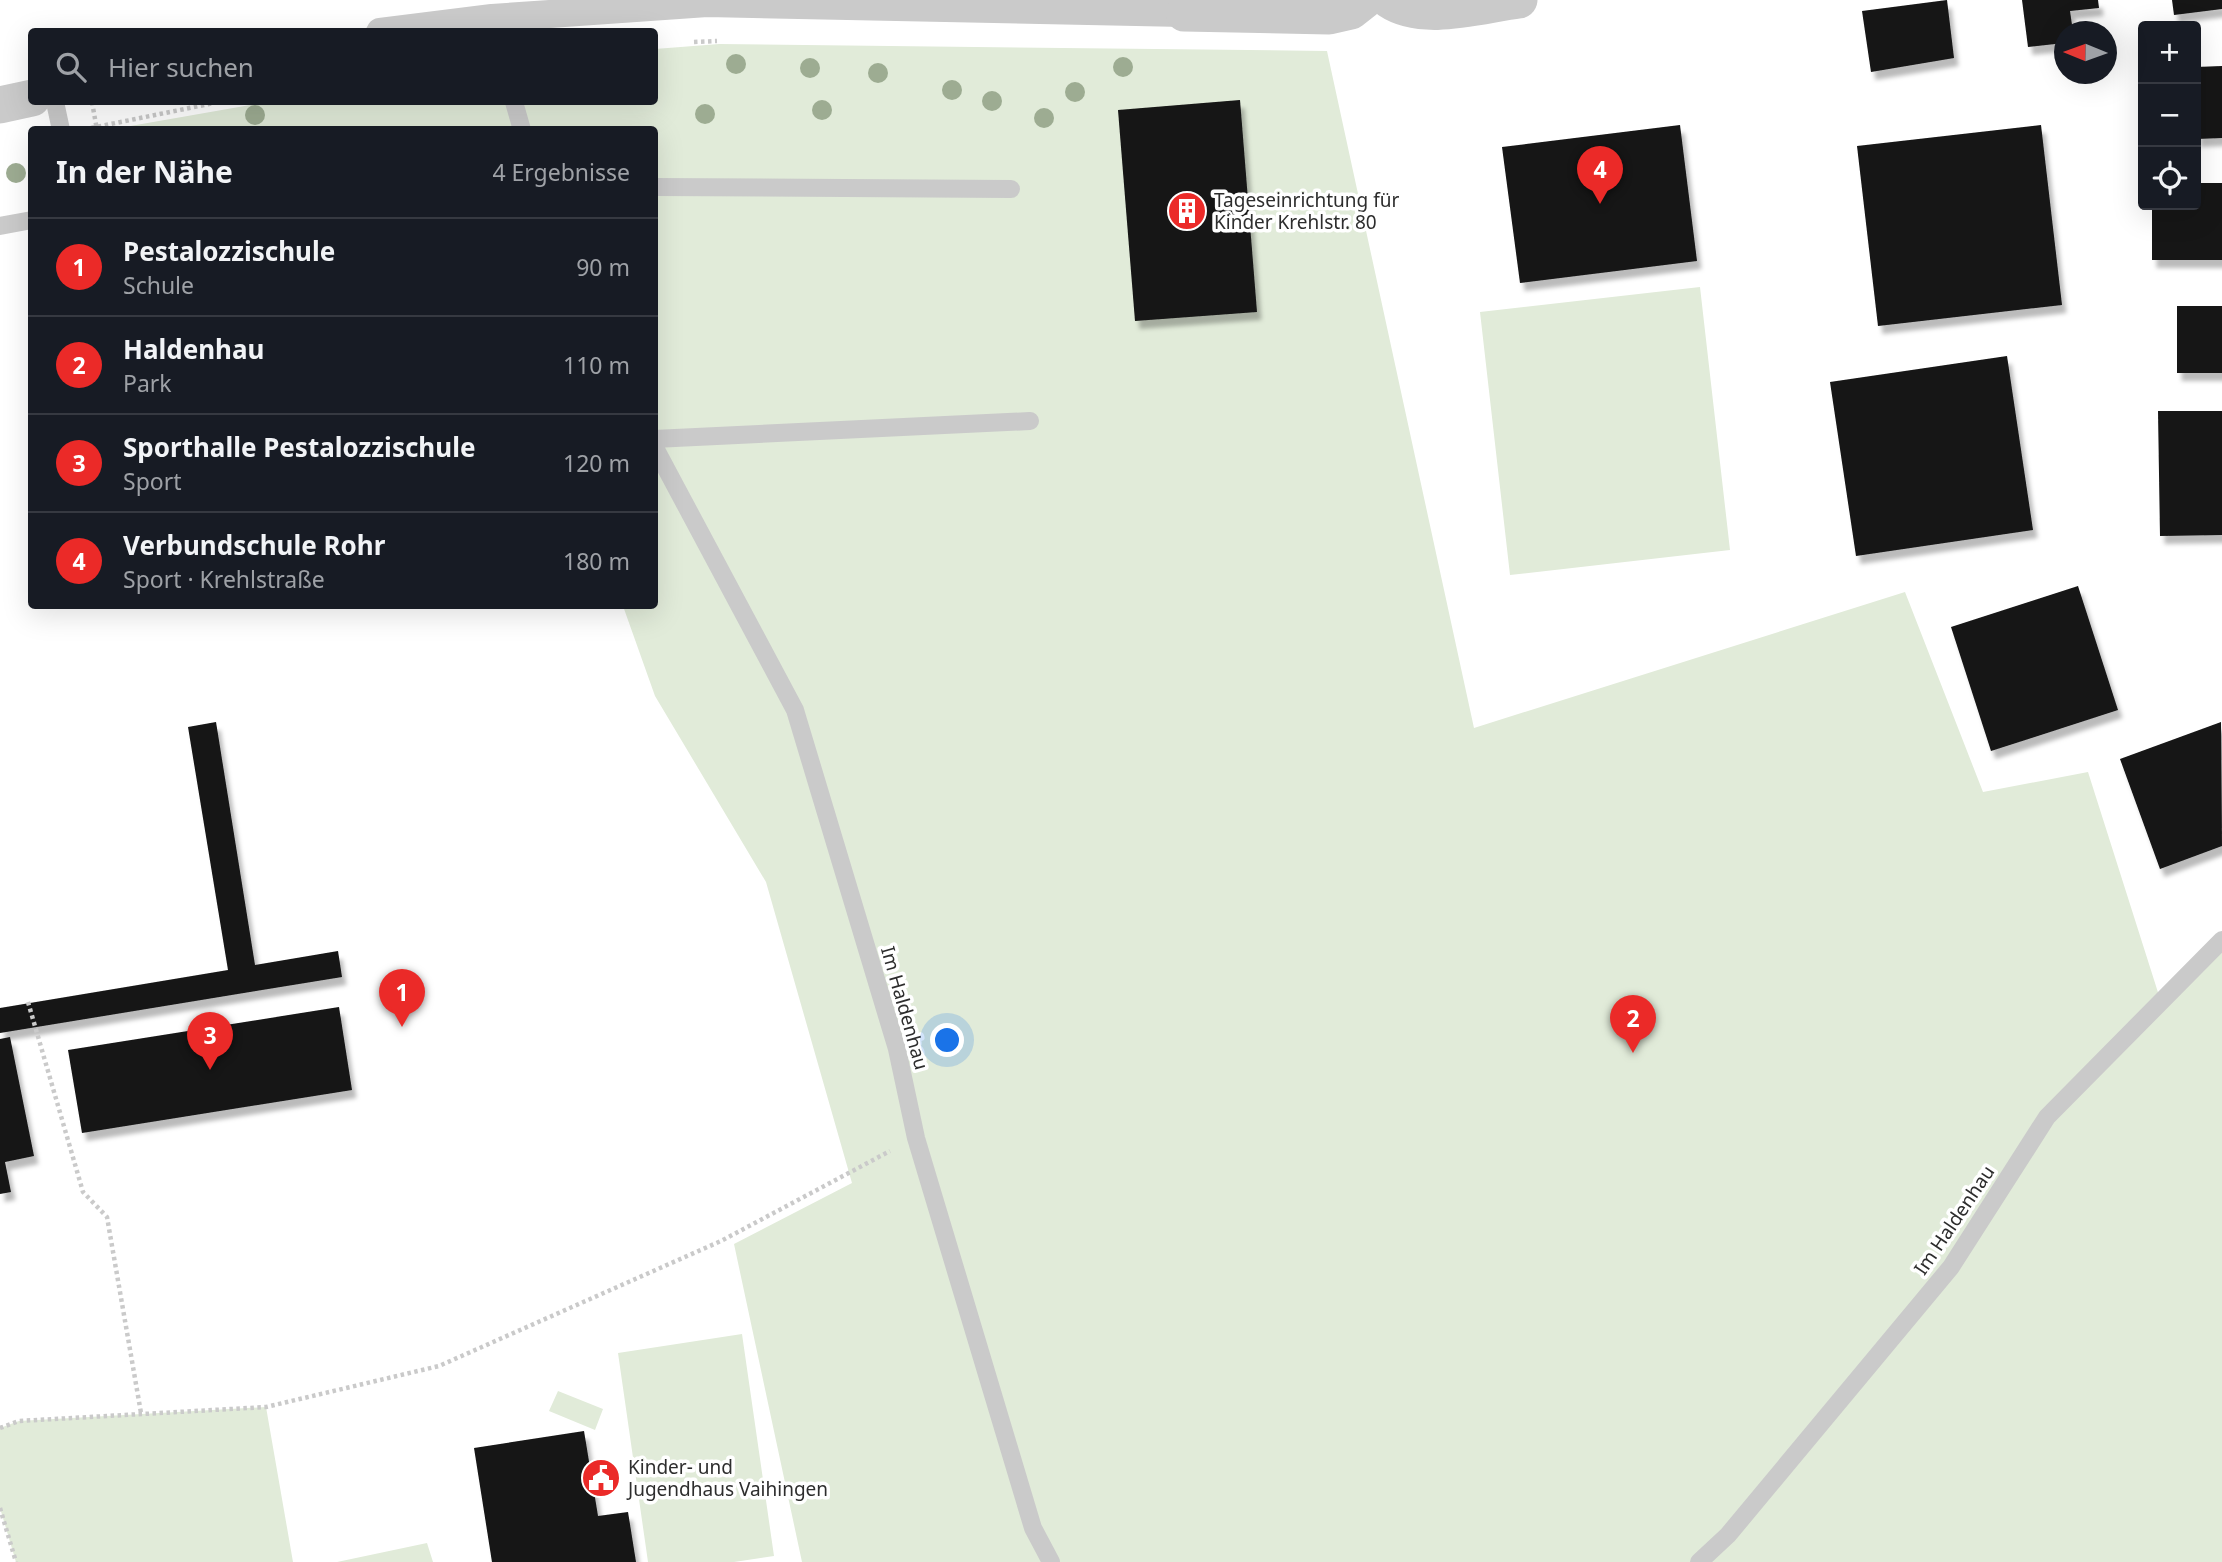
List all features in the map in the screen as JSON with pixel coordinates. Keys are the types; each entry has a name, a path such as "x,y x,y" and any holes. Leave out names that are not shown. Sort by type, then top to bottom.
{"street":[{"path":"445,28 707,3 1329,16 1351,11 1364,0"},
{"path":"1389,0 1401,9 1437,11 1519,0"},
{"path":"0,105 28,99"}],"lane":[{"path":"56,105 60,126"},
{"path":"515,105 521,126"},
{"path":"658,187 1011,189"},
{"path":"0,226 28,220"},
{"path":"658,439 1030,421"},
{"name":"Im Haldenhau","path":"658,453 795,710 897,1049 916,1138 1033,1528 1051,1562"},
{"name":"Im Haldenhau","path":"1699,1562 1728,1535 1951,1267 2047,1116 2222,940"}],"path":[{"path":"93,105 97,126"},
{"path":"106,126 205,105"},
{"path":"28,1002 83,1192 107,1217 141,1413"},
{"path":"0,1427 19,1421 266,1407 439,1366 721,1241 916,1138"},
{"path":"0,1508 16,1562"}],"green space":[{"path":"719,44 1327,51 1474,728 1905,592 1983,792 2088,772 2162,1005 2222,943 2222,1562 802,1562 734,1244 852,1183 766,882 655,696 624,609 658,609 658,126 130,126 251,105 658,105 658,49"},
{"path":"1700,287 1730,550 1510,575 1480,312"},
{"path":"742,1334 774,1556 734,1562 648,1562 618,1353"},
{"path":"558,1391 603,1409 595,1430 549,1411"},
{"path":"266,1407 293,1562 16,1562 0,1508 0,1428 19,1421"},
{"path":"427,1543 433,1562 337,1562"}],"building":[{"path":"1947,0 1954,58 1871,72 1862,11"},
{"path":"2022,0 2098,0 2099,8 2070,11 2071,21 2054,21 2054,44 2028,47"},
{"path":"2172,0 2222,0 2222,9 2174,15"},
{"path":"2222,66 2222,138 2201,139 2201,67"},
{"name":"Tageseinrichtung für Kinder Krehlstr. 80","path":"1240,100 1257,312 1135,321 1118,110"},
{"path":"1680,125 1697,261 1520,283 1502,147"},
{"path":"2041,125 2062,305 1878,326 1857,146"},
{"path":"2201,183 2222,183 2222,260 2152,260 2152,210 2201,210"},
{"path":"2177,306 2222,306 2222,373 2177,373"},
{"path":"2007,356 2033,530 1856,556 1830,382"},
{"path":"2158,411 2222,411 2222,535 2160,536"},
{"path":"2078,586 2118,710 1991,751 1951,627"},
{"path":"216,722 255,965 338,951 342,977 0,1033 0,1008 228,970 188,727"},
{"path":"2221,722 2222,846 2160,869 2120,759"},
{"path":"339,1007 352,1090 82,1133 68,1050"},
{"path":"10,1037 34,1156 5,1162 11,1192 0,1194 0,1039"},
{"path":"584,1431 598,1516 628,1512 636,1562 492,1562 474,1448"}],"place":[{"name":"Verbundschule Rohr","path":"1600,204"},
{"name":"Tageseinrichtung für Kinder Krehlstr. 80","path":"1187,211"},
{"name":"Pestalozzischule","path":"402,1027"},
{"name":"Haldenhau","path":"1633,1053"},
{"name":"Sporthalle Pestalozzischule","path":"210,1070"},
{"name":"Kinder- und Jugendhaus Vaihingen","path":"601,1478"}]}
